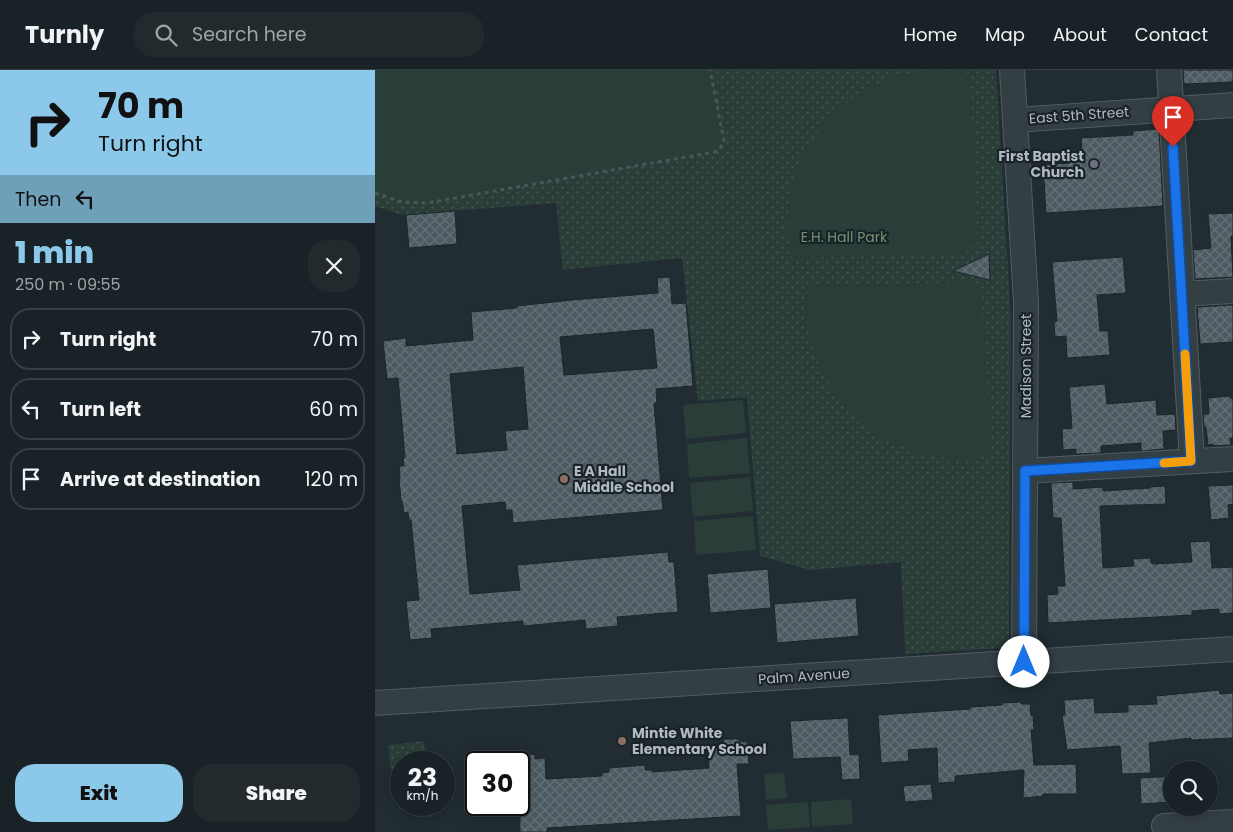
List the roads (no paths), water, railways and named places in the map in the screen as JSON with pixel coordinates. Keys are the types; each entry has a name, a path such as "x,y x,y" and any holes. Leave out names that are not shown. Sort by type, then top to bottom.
{"street":[{"name":"Madison Street","path":"1012,70 1026,302 1024,662"},
{"path":"1169,70 1191,461"},
{"name":"East 5th Street","path":"1015,120 1233,105"},
{"path":"1182,294 1233,291"},
{"path":"1025,471 1233,459"},
{"name":"Palm Avenue","path":"375,703 1233,649"},
{"path":"1164,826 1233,822"}],"place":[{"name":"First Baptist Church","path":"1094,164"},
{"name":"E A Hall Middle School","path":"564,479"},
{"name":"Mintie White Elementary School","path":"622,741"}],"park label":[{"name":"E.H. Hall Park","path":"844,237"}]}
